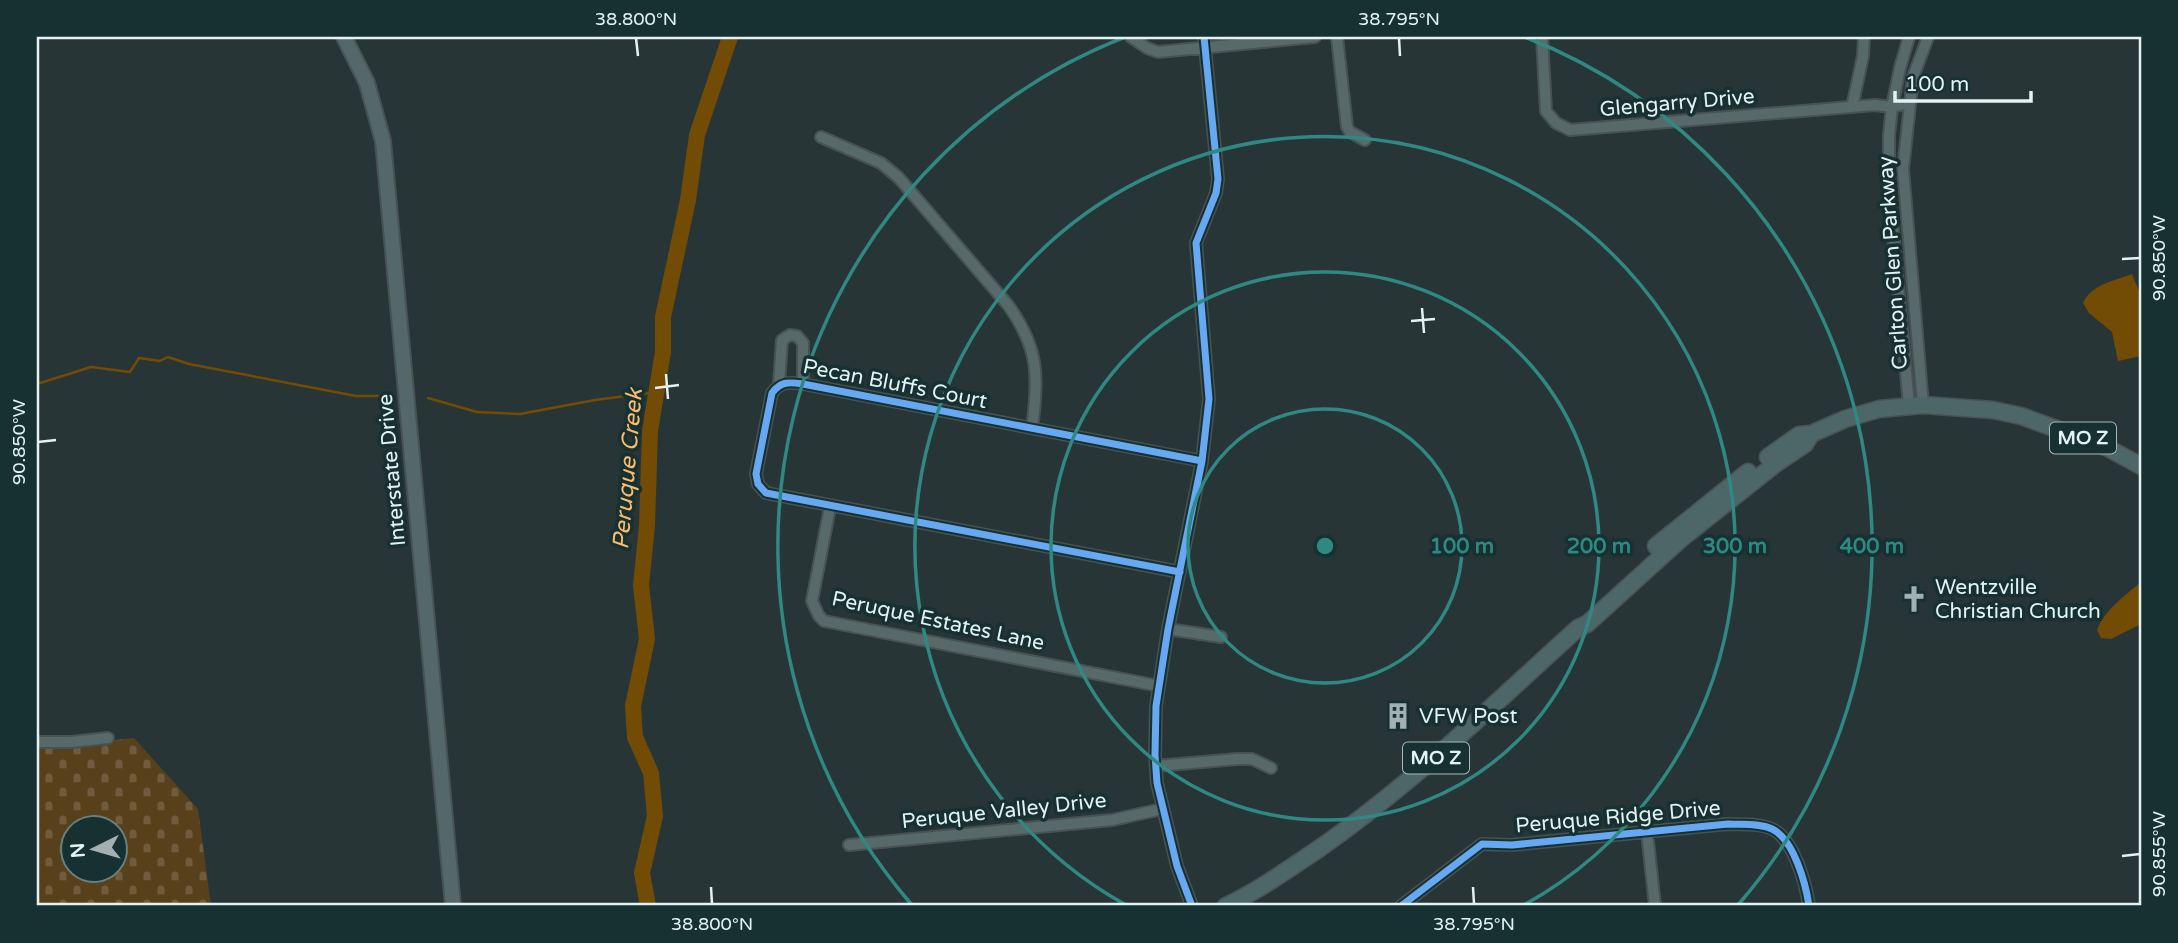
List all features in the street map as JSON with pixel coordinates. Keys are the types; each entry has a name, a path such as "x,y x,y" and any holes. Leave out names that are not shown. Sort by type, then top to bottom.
{"main road":[{"name":"Interstate Drive","path":"344,37 367,83 383,141 453,906"},
{"name":"MO Z","path":"1226,906 1282,874 1367,815 1433,761 1578,628 1587,624 1682,538 1805,444 1811,434 1845,419 1879,409 1916,405 1993,410 2021,416 2106,447 2141,466"}],"street":[{"path":"1131,37 1158,52 1205,42 1315,37"},
{"path":"1338,37 1347,127 1350,132 1365,140"},
{"name":"Glengarry Drive","path":"1542,37 1546,111 1556,123 1570,130 1875,105 1892,107 1909,103"},
{"path":"1852,107 1864,37"},
{"name":"Carlton Glen Parkway","path":"1909,37 1899,68 1892,107 1889,187 1916,405"},
{"name":"Carlton Glen Parkway","path":"1916,405 1903,169 1913,77 1928,37"},
{"path":"1192,906 1177,866 1162,809 1156,766 1156,706 1168,629 1202,461 1209,399 1196,243 1219,179 1205,42"},
{"path":"821,137 881,163 899,178 1024,327 1033,355 1037,393 1032,428"},
{"path":"779,384 780,348 782,340 790,335 797,336 803,343 803,384"},
{"name":"Pecan Bluffs Court","path":"1180,572 766,494 758,484 756,474 772,393 779,384 803,384 1202,461"},
{"name":"Peruque Estates Lane","path":"830,507 812,601 818,617 824,621 1159,686"},
{"path":"1168,629 1221,637"},
{"path":"37,742 108,738"},
{"path":"1156,766 1252,759 1271,768"},
{"name":"Peruque Valley Drive","path":"849,845 1112,820 1162,809"},
{"name":"Peruque Ridge Drive","path":"1401,906 1482,844 1512,845 1728,824 1752,825 1774,830 1793,852 1806,884 1809,906"},
{"path":"1647,832 1655,906"}],"green space":[{"path":"134,738 198,809 211,906 37,906 37,745 59,746"}],"shaded area":[{"path":"2132,274 2141,296 2141,356 2118,361 2112,332 2089,313 2083,303 2098,287"},
{"path":"2141,582 2141,624 2111,639 2101,638 2097,630 2105,616"}],"waterway":[{"name":"Peruque Creek","path":"648,906 642,873 655,816 651,773 635,737 633,706 647,639 641,585 647,526 650,431 663,352 663,317 688,200 697,135 730,37"},
{"path":"37,384 91,367 130,372 139,358 160,361 168,357 189,364 356,396 392,396"},
{"path":"428,398 477,412 520,414 657,392"}],"cycle path":[{"path":"1192,906 1177,866 1157,783 1155,755 1156,706 1168,629 1202,461 1209,399 1196,243 1216,193 1218,179 1204,37"},
{"path":"1180,572 766,493 758,484 756,474 772,393 786,383 803,384 1202,461"},
{"path":"1401,906 1482,844 1512,845 1728,824 1762,826 1780,834 1798,863 1809,906"}],"place":[{"name":"Wentzville Christian Church","path":"1914,599"},
{"name":"VFW Post","path":"1398,716"}]}
